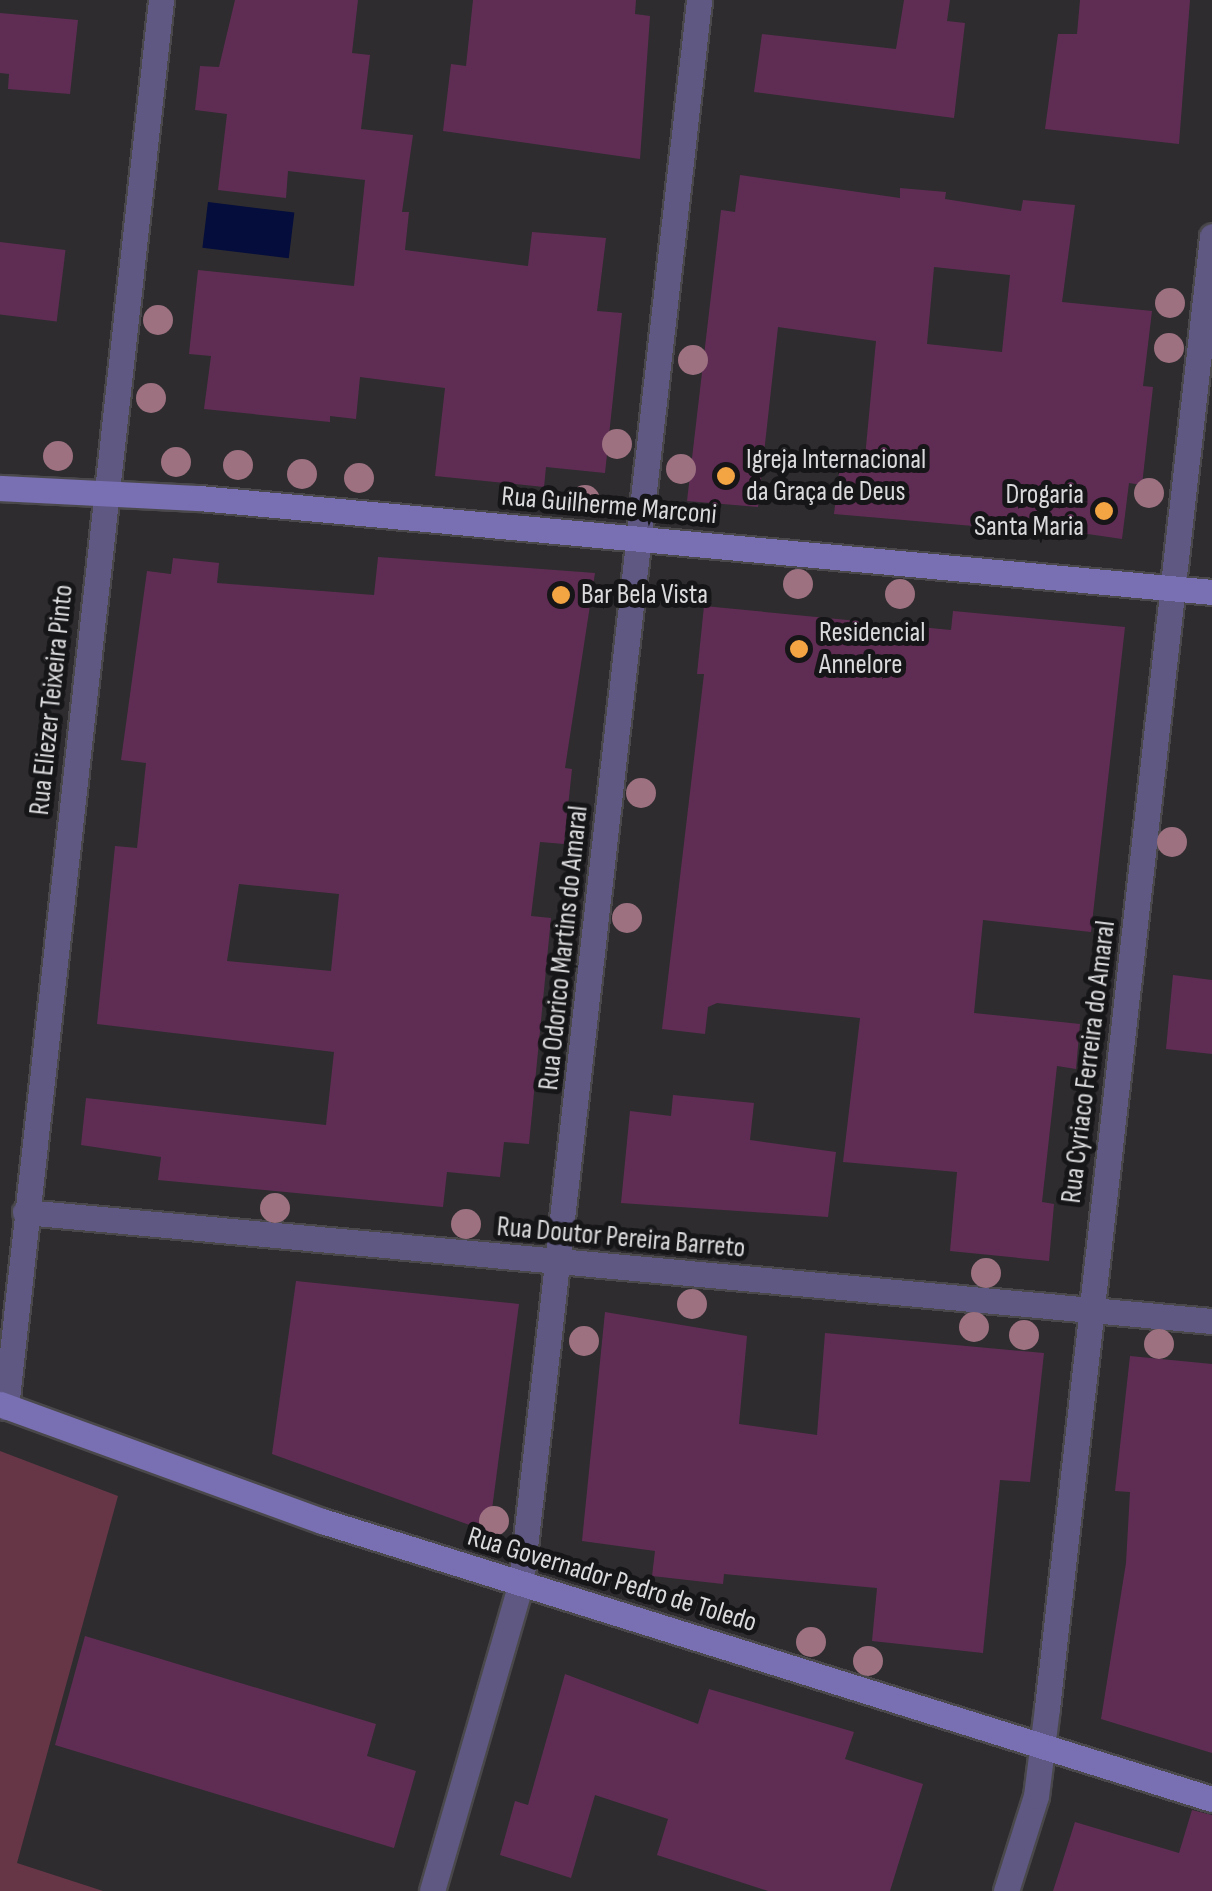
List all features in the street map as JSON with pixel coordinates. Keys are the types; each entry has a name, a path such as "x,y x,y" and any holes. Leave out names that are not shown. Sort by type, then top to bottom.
{"main road":[{"name":"Rua Guilherme Marconi","path":"0,488 106,493 1212,592"},
{"name":"Rua Governador Pedro de Toledo","path":"3,1405 322,1521 1212,1799"}],"street":[{"name":"Rua Eliezer Teixeira Pinto","path":"3,1405 161,0"},
{"name":"Rua Odorico Martins do Amaral","path":"432,1891 521,1583 560,1263 698,0"},
{"name":"Rua Cyriaco Ferreira do Amaral","path":"1006,1891 1036,1796 1212,236"},
{"name":"Rua Doutor Pereira Barreto","path":"26,1212 1212,1321"}],"shaded area":[{"path":"208,202 294,213 289,258 202,248"},
{"path":"0,1451 118,1496 17,1863 103,1891 0,1891"}],"building":[{"path":"235,0 358,0 352,53 370,55 361,129 413,135 402,212 409,212 405,250 528,266 532,232 606,238 597,311 622,313 605,473 546,467 544,487 435,476 445,388 360,377 356,419 330,416 330,422 204,409 211,356 189,354 198,270 354,286 365,180 288,171 286,198 218,190 227,114 195,110 200,66 219,67"},
{"path":"473,0 636,0 635,14 650,16 640,159 443,131 451,64 466,66"},
{"path":"904,0 950,0 947,21 965,23 954,118 754,92 762,34 896,49"},
{"path":"1080,0 1190,0 1179,144 1045,129 1058,34 1077,34"},
{"path":"0,13 78,20 70,94 8,89 9,74 0,73"},
{"path":"740,175 900,198 900,188 946,192 945,199 1021,211 1023,200 1075,205 1062,302 1152,311 1143,386 1153,387 1142,485 1129,483 1122,539 986,519 985,527 834,514 840,464 864,468 876,341 778,327 758,507 687,501 721,210 735,212","holes":["934,267 1010,275 1002,352 927,344"]},
{"path":"0,242 66,250 57,322 0,315"},
{"path":"378,557 595,573 565,768 572,769 564,844 540,842 531,916 551,918 529,1144 504,1142 500,1177 447,1172 443,1207 158,1180 161,1157 81,1145 86,1098 326,1125 334,1052 97,1024 115,846 137,848 146,763 121,760 147,571 171,574 173,558 219,563 217,583 374,595","holes":["239,884 339,894 331,971 227,961"]},
{"path":"704,606 951,630 953,611 1125,627 1091,932 983,920 974,1013 1080,1024 1076,1069 1057,1066 1042,1202 1054,1204 1049,1261 950,1251 957,1172 843,1162 860,1018 717,1003 708,1007 705,1034 662,1029 704,674 697,674"},
{"path":"1173,975 1212,980 1212,1054 1166,1049"},
{"path":"673,1095 754,1103 750,1140 836,1152 828,1217 621,1203 630,1111 671,1116"},
{"path":"296,1281 519,1304 489,1532 272,1454"},
{"path":"605,1312 747,1336 739,1424 817,1435 825,1333 1044,1353 1030,1482 1000,1480 983,1653 872,1641 877,1588 724,1574 723,1584 652,1576 655,1551 582,1541"},
{"path":"1130,1356 1212,1364 1212,1753 1101,1719 1126,1563 1130,1492 1115,1491"},
{"path":"85,1636 376,1724 367,1756 416,1771 394,1848 55,1745"},
{"path":"565,1674 698,1724 709,1689 854,1732 845,1759 923,1784 890,1891 768,1891 657,1855 668,1819 595,1795 571,1878 500,1855 515,1801 528,1805"},
{"path":"1192,1810 1212,1815 1212,1891 1053,1891 1075,1822 1179,1853"}],"place":[{"name":"Igreja Internacional da Graça de Deus","path":"726,476"},
{"name":"Drogaria Santa Maria","path":"1104,511"},
{"name":"Bar Bela Vista","path":"561,595"},
{"name":"Residencial Annelore","path":"799,649"}]}
